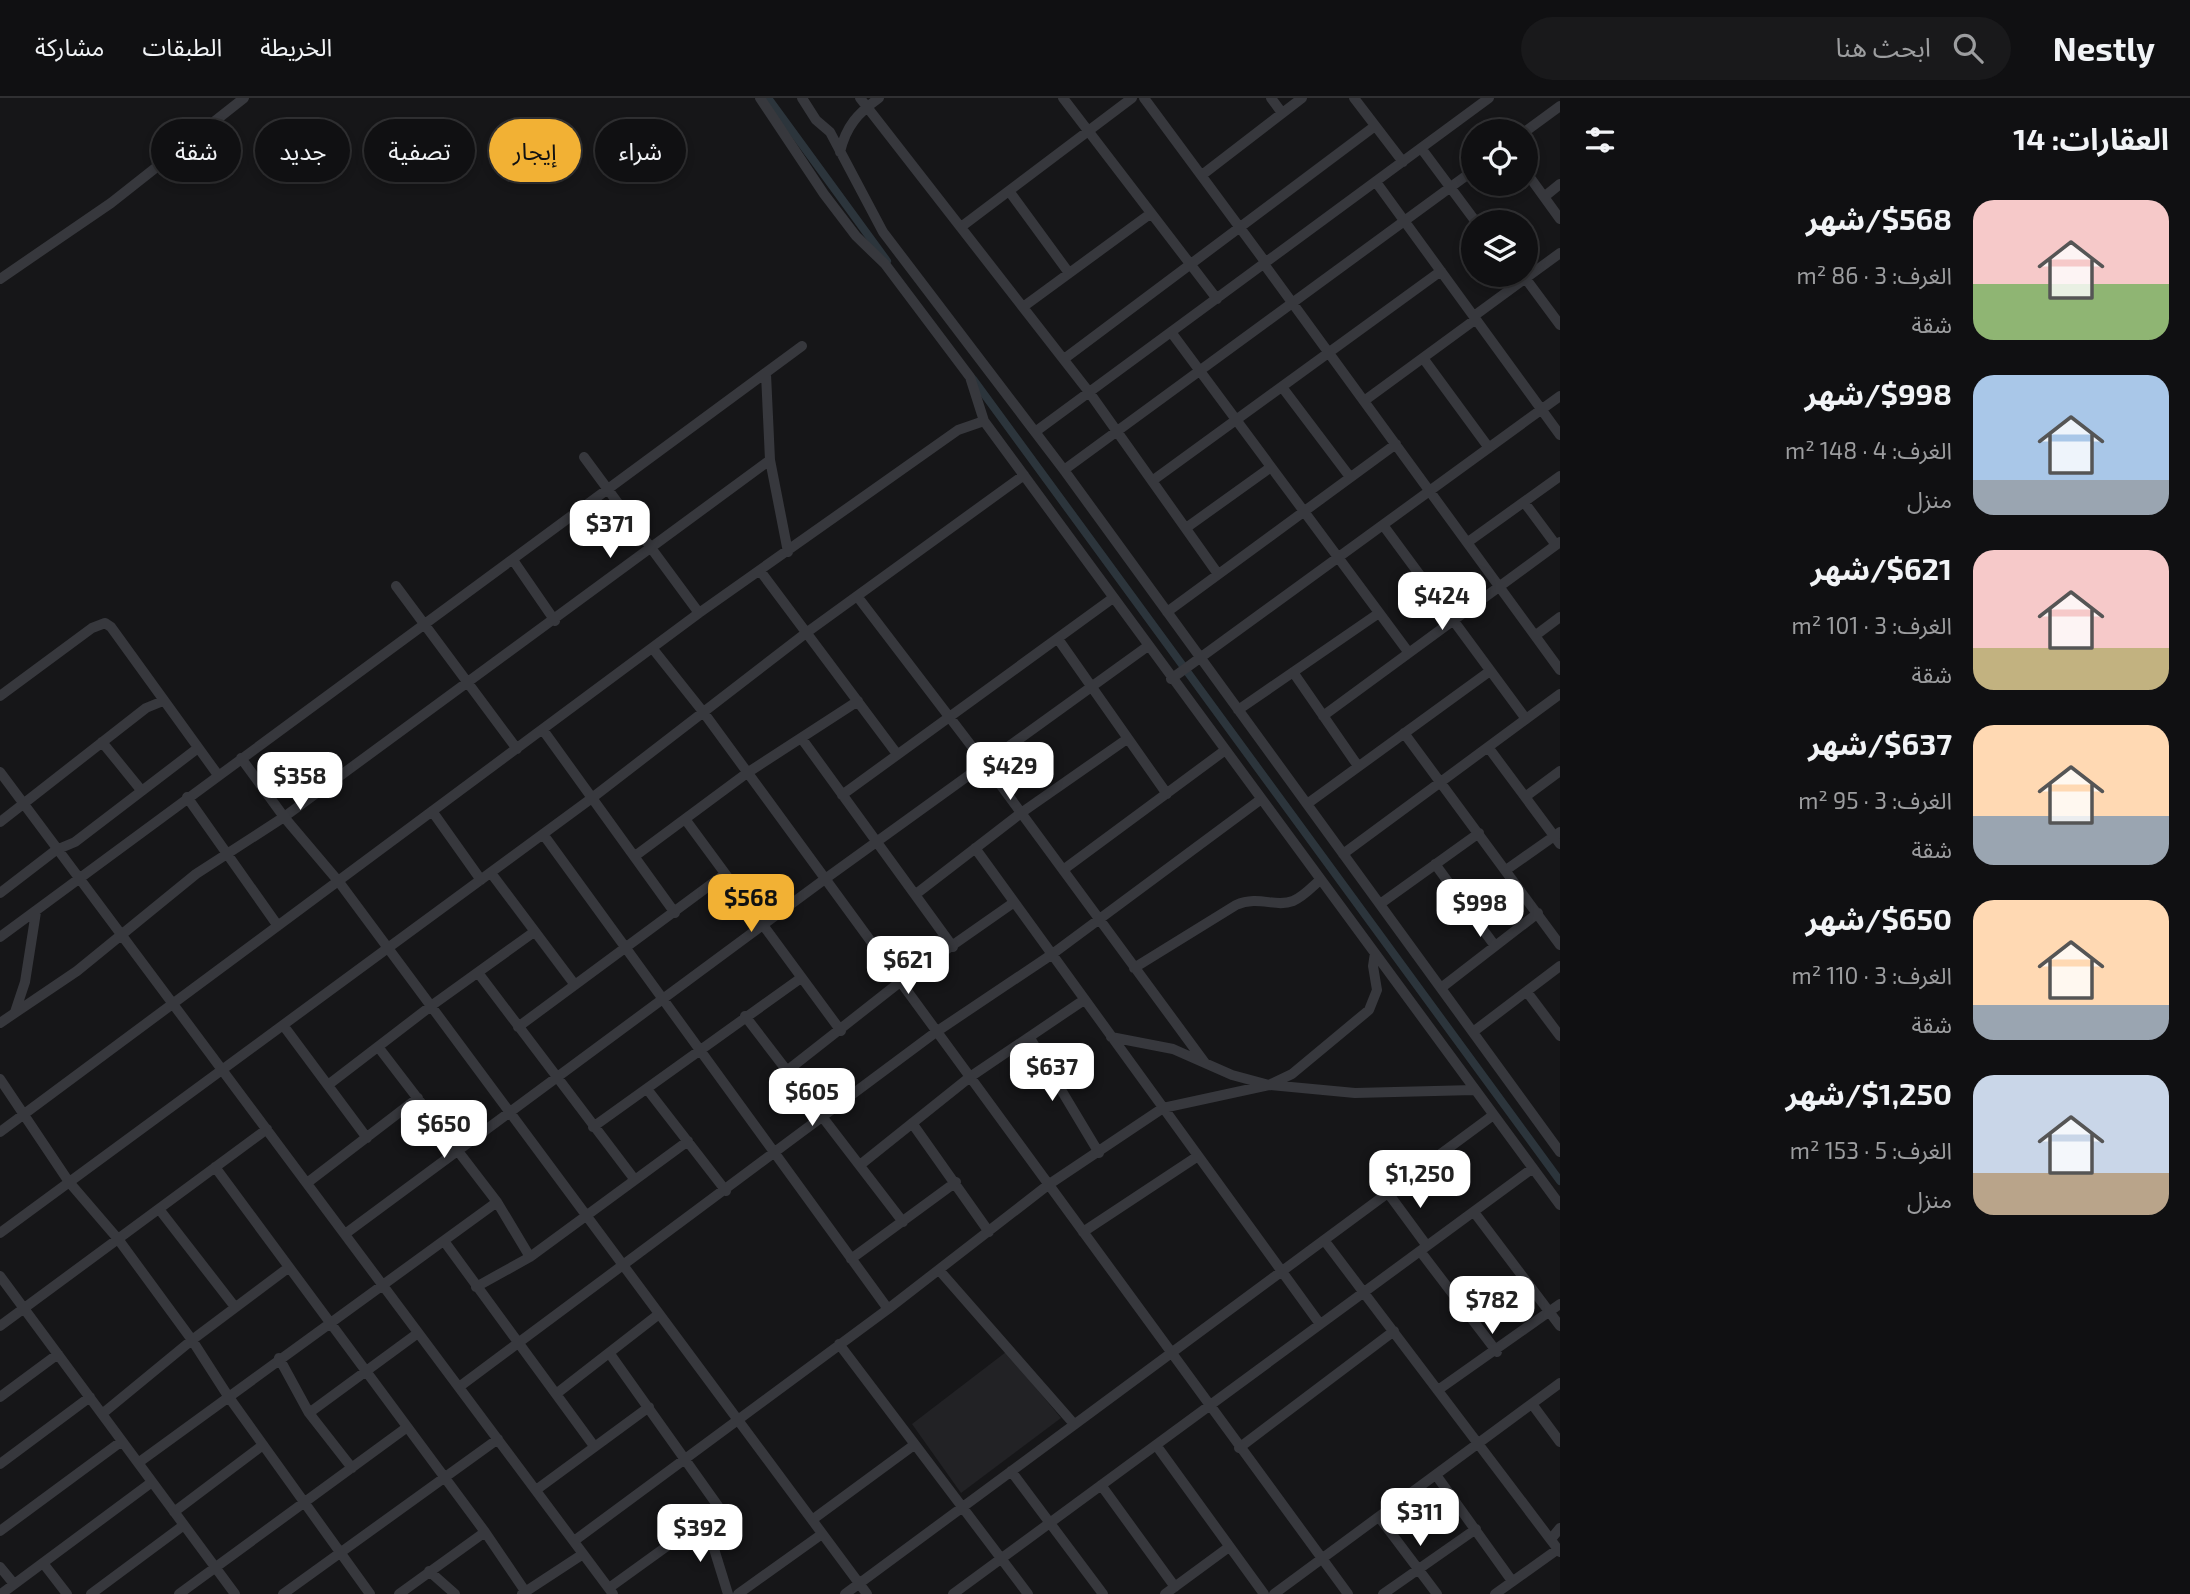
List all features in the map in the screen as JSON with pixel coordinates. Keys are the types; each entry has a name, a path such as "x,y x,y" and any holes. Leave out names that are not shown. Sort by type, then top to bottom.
{"street":[{"path":"0,279 111,203 244,98"},
{"path":"760,98 824,194 856,236 885,264 970,377 984,421 1148,646 1175,676 1224,751 1560,1205"},
{"path":"802,98 816,120 830,132 883,232 1064,470 1167,612 1197,661 1238,710 1560,1152"},
{"path":"840,152 849,127 864,102 879,98"},
{"path":"1063,98 1217,299"},
{"path":"961,227 1132,98"},
{"path":"1144,98 1240,226 1291,302 1560,670"},
{"path":"1271,98 1282,113"},
{"path":"1202,175 1301,98"},
{"path":"1353,98 1403,162"},
{"path":"1035,432 1489,98"},
{"path":"864,102 1089,392 1218,574"},
{"path":"1538,122 1560,106"},
{"path":"1064,359 1375,126"},
{"path":"1421,148 1467,210"},
{"path":"1064,470 1461,179"},
{"path":"1376,182 1560,435"},
{"path":"1544,197 1560,184"},
{"path":"1538,189 1560,219"},
{"path":"1009,191 1069,273"},
{"path":"1023,307 1150,214"},
{"path":"1538,267 1560,253"},
{"path":"1152,481 1441,271"},
{"path":"1364,401 1475,318 1511,287"},
{"path":"1532,287 1560,326"},
{"path":"1171,332 1409,653"},
{"path":"0,937 802,346"},
{"path":"1423,358 1489,448"},
{"path":"766,374 770,460 788,552"},
{"path":"1282,387 1350,477"},
{"path":"1175,676 1560,397"},
{"path":"0,1132 699,613 761,572 958,430 984,421"},
{"path":"1167,612 1396,444"},
{"path":"584,457 699,613"},
{"path":"0,1023 122,937 167,896 284,817 469,684 770,460"},
{"path":"1186,528 1272,467"},
{"path":"0,1233 593,798 806,633 1024,475"},
{"path":"1468,542 1560,476"},
{"path":"1323,716 1558,544 1524,502"},
{"path":"1383,525 1526,719"},
{"path":"513,559 555,621"},
{"path":"761,572 897,754"},
{"path":"396,586 517,749"},
{"path":"858,596 1205,1063"},
{"path":"842,795 1113,598"},
{"path":"1238,710 1379,613"},
{"path":"1535,635 1560,617"},
{"path":"0,696 92,628 104,623 111,628 218,775"},
{"path":"1058,639 1167,794"},
{"path":"345,1234 509,1111 559,1079 825,879 878,844 1148,646"},
{"path":"653,649 704,713 1348,1594"},
{"path":"1307,804 1490,671"},
{"path":"1293,672 1358,766"},
{"path":"1343,854 1560,694"},
{"path":"0,822 146,708 163,701"},
{"path":"635,856 747,773 858,701"},
{"path":"543,730 675,913"},
{"path":"1404,733 1560,945"},
{"path":"802,739 953,947"},
{"path":"916,894 1021,813 1127,739"},
{"path":"102,742 141,790"},
{"path":"1488,747 1558,837 1506,870"},
{"path":"0,893 56,850 75,842 198,748"},
{"path":"1063,870 1224,751"},
{"path":"241,758 284,817 340,882 867,1594"},
{"path":"1525,797 1560,771"},
{"path":"0,772 611,1591 670,1544 706,1523 716,1515 718,1506 610,1354"},
{"path":"187,797 278,926"},
{"path":"459,1387 622,1264 726,1191 936,1032 1051,955 1260,800"},
{"path":"432,811 481,880"},
{"path":"685,819 841,1031"},
{"path":"1380,904 1479,833"},
{"path":"543,834 888,1309"},
{"path":"975,848 1320,1324"},
{"path":"1435,864 1495,946"},
{"path":"491,873 575,985"},
{"path":"518,1027 725,874"},
{"path":"1134,968 1236,905 1254,899 1286,903 1295,900 1320,880"},
{"path":"788,1069 841,1031 900,982 1013,902"},
{"path":"15,1012 25,982 36,912"},
{"path":"1441,988 1538,913"},
{"path":"328,1085 534,932"},
{"path":"574,1541 888,1309 1048,1185 1100,1153 1163,1108 1269,1085 1292,1074 1369,1010 1377,990 1373,966 1375,953"},
{"path":"1474,1032 1560,966"},
{"path":"479,974 635,1180"},
{"path":"593,1128 801,978"},
{"path":"1527,992 1560,1036"},
{"path":"860,1165 970,1077 1084,1000"},
{"path":"745,1016 903,1222"},
{"path":"282,1026 367,1138"},
{"path":"1111,1037 1173,1049 1269,1085 1355,1093 1474,1090"},
{"path":"1030,1038 1100,1153"},
{"path":"379,1048 497,1202 530,1257"},
{"path":"0,1079 69,1182 118,1239 192,1339 228,1396 370,1594"},
{"path":"647,1088 726,1191"},
{"path":"307,1184 418,1098"},
{"path":"845,1594 1492,1116"},
{"path":"912,1123 989,1232"},
{"path":"0,1326 267,1129"},
{"path":"476,1287 530,1257 688,1141"},
{"path":"1083,1232 1198,1156"},
{"path":"215,1167 485,1532 524,1593 583,1554"},
{"path":"953,1594 1533,1168"},
{"path":"851,1259 956,1182"},
{"path":"1388,1193 1423,1249 1497,1352"},
{"path":"138,1463 328,1322 497,1202"},
{"path":"159,1209 235,1307"},
{"path":"1474,1212 1560,1326"},
{"path":"1324,1240 1559,1550 1495,1594"},
{"path":"444,1241 594,1446"},
{"path":"102,1414 192,1339 288,1268"},
{"path":"939,1270 1074,1424"},
{"path":"0,1276 235,1594"},
{"path":"1438,1390 1497,1352 1560,1304"},
{"path":"556,1394 659,1314"},
{"path":"1239,1448 1394,1331"},
{"path":"309,1413 418,1333"},
{"path":"839,1345 964,1506 1028,1594"},
{"path":"0,1397 58,1354"},
{"path":"279,1358 309,1413 352,1468"},
{"path":"1274,1594 1560,1383"},
{"path":"0,1464 90,1398"},
{"path":"1532,1404 1560,1442"},
{"path":"536,1490 649,1408"},
{"path":"179,1594 406,1428"},
{"path":"283,1594 498,1439"},
{"path":"0,1531 122,1441"},
{"path":"174,1512 263,1445"},
{"path":"812,1520 914,1445"},
{"path":"1156,1445 1264,1594"},
{"path":"1011,1471 1102,1594"},
{"path":"1436,1475 1512,1581"},
{"path":"1,1594 152,1482"},
{"path":"1101,1485 1175,1587"},
{"path":"1379,1517 1437,1594"},
{"path":"706,1523 728,1594"},
{"path":"96,1593 184,1525"},
{"path":"1551,1539 1560,1528"},
{"path":"1383,1594 1476,1529"},
{"path":"399,1594 485,1532"},
{"path":"738,1594 822,1534"},
{"path":"1165,1594 1229,1546"},
{"path":"43,1563 67,1594"},
{"path":"0,1567 14,1584"},
{"path":"429,1571 455,1594"}],"shaded area":[{"path":"1006,1352 1061,1418 961,1493 912,1424"}],"waterway":[{"path":"768,98 887,261"},
{"path":"973,379 1560,1181"}]}
